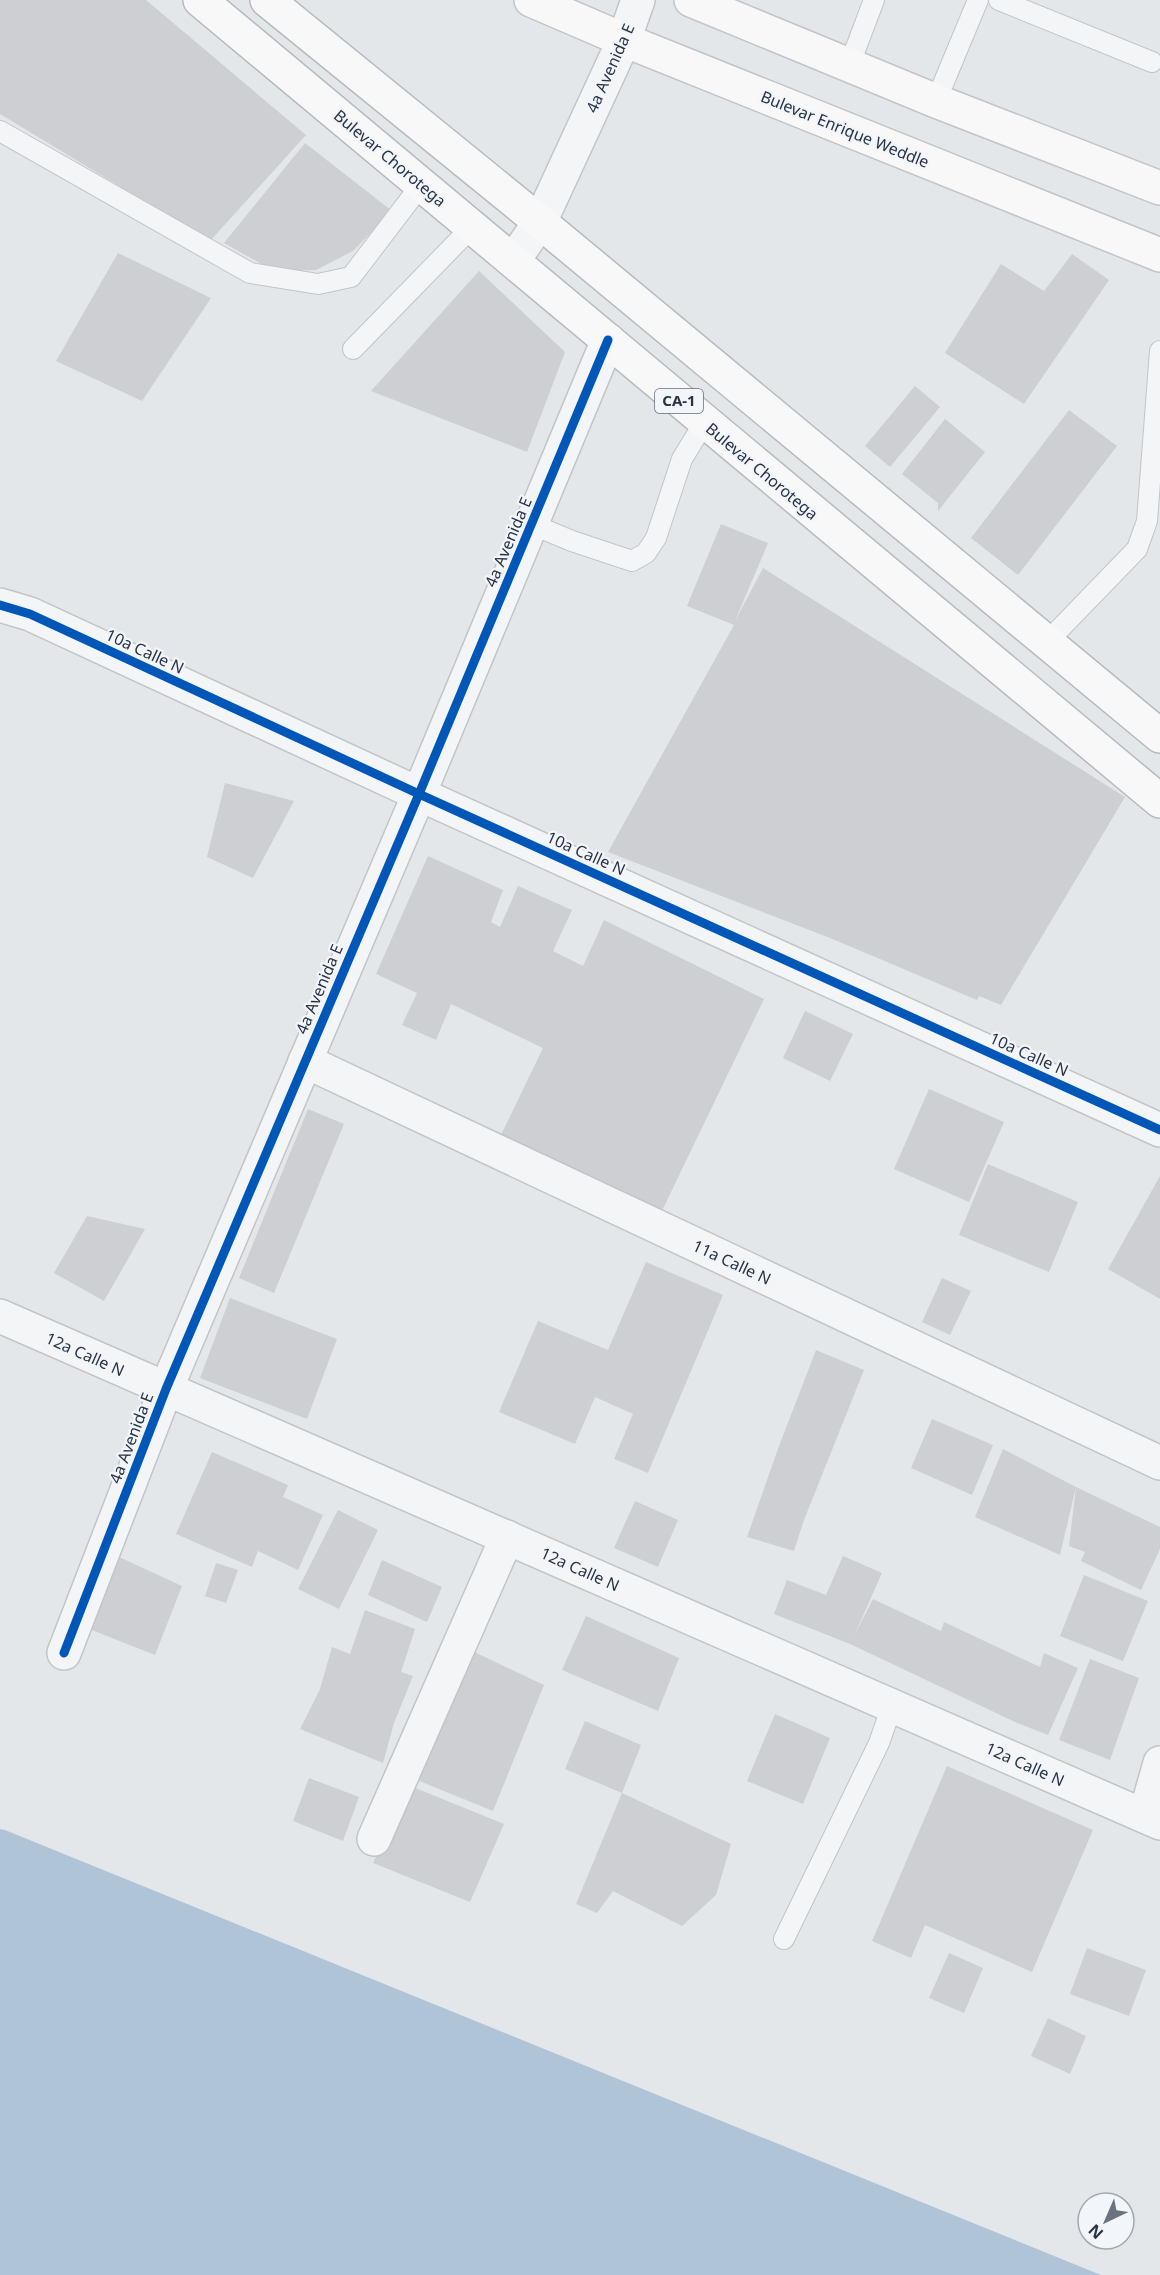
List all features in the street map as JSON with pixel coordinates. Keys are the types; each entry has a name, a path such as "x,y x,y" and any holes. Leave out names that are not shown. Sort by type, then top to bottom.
{"main road":[{"name":"Bulevar Chorotega","path":"200,0 608,340 704,423 1160,801"},
{"name":"CA-1","path":"267,0 540,222 1160,736"},
{"name":"Bulevar Enrique Weddle","path":"531,0 624,40 1160,255"},
{"path":"691,0 936,101 1160,188"}],"street":[{"name":"4a Avenida E","path":"513,261 540,222 624,40 638,0"},
{"name":"4a Avenida E","path":"64,1653 166,1389 419,794 608,340"},
{"name":"10a Calle N","path":"0,605 30,614 419,794 1160,1130"},
{"name":"11a Calle N","path":"305,1062 1160,1463"},
{"name":"12a Calle N","path":"0,1316 1153,1819"},
{"path":"374,1839 507,1537"},
{"path":"1153,1819 1160,1763"}],"lane":[{"path":"849,66 874,0"},
{"path":"936,101 978,0"},
{"path":"999,0 1152,62"},
{"path":"0,131 250,273 318,284 351,277 421,184"},
{"path":"353,349 472,227"},
{"path":"1047,642 1137,549 1153,523 1160,351"},
{"path":"531,524 572,541 632,561 646,553 657,538 682,459 704,423"},
{"path":"784,1939 879,1743 892,1706"}],"water":[{"path":"0,1829 5,1830 1101,2275 0,2275"}],"building":[{"path":"0,0 146,0 306,135 210,241 0,114"},
{"path":"305,143 392,211 353,251 316,270 274,271 224,243"},
{"path":"118,253 211,298 142,401 56,361"},
{"path":"1072,254 1109,280 1024,404 945,353 1001,264 1044,291"},
{"path":"479,271 565,352 527,452 371,391"},
{"path":"915,386 940,407 890,467 865,446"},
{"path":"1069,410 1117,446 1018,575 971,538"},
{"path":"945,419 985,452 938,511 938,503 902,474"},
{"path":"721,524 768,543 735,621 763,568 1125,797 1001,1005 979,996 977,1000 830,938 608,852 734,625 687,606"},
{"path":"225,783 294,801 253,878 207,857"},
{"path":"428,856 503,890 491,922 500,927 518,886 572,910 553,951 583,966 604,920 764,999 660,1215 500,1137 543,1048 451,1004 436,1040 402,1025 417,993 376,974"},
{"path":"805,1011 853,1034 830,1081 783,1058"},
{"path":"929,1089 1004,1122 969,1202 894,1169"},
{"path":"308,1109 344,1124 274,1293 239,1278"},
{"path":"988,1164 1078,1202 1049,1272 959,1235"},
{"path":"1160,1176 1160,1299 1108,1269"},
{"path":"87,1216 145,1229 104,1301 54,1273"},
{"path":"646,1262 723,1295 648,1473 614,1459 633,1414 595,1397 575,1444 499,1412 538,1321 608,1350"},
{"path":"942,1278 971,1291 950,1335 922,1322"},
{"path":"230,1298 337,1339 307,1419 200,1378"},
{"path":"816,1350 864,1370 804,1520 794,1551 747,1537"},
{"path":"932,1419 993,1445 972,1495 911,1468"},
{"path":"1003,1449 1076,1487 1060,1555 975,1517"},
{"path":"212,1452 288,1485 283,1497 323,1515 298,1570 258,1551 252,1567 176,1534"},
{"path":"1076,1487 1160,1527 1160,1549 1141,1590 1081,1561 1085,1552 1069,1546"},
{"path":"635,1501 678,1520 658,1567 614,1548"},
{"path":"338,1510 378,1530 339,1609 298,1589"},
{"path":"117,1556 182,1586 155,1655 84,1627"},
{"path":"843,1556 882,1573 854,1636 873,1599 941,1631 944,1622 1040,1667 1044,1653 1078,1668 1048,1735 1015,1722 850,1644 774,1614 787,1580 826,1595"},
{"path":"382,1560 442,1587 427,1622 368,1595"},
{"path":"216,1563 238,1570 226,1603 205,1596"},
{"path":"1084,1575 1148,1601 1123,1661 1060,1636"},
{"path":"365,1610 415,1629 401,1672 413,1676 394,1723 383,1763 300,1729 320,1689 332,1647 350,1654"},
{"path":"586,1616 679,1658 658,1711 562,1670"},
{"path":"468,1649 544,1685 493,1811 412,1778"},
{"path":"1090,1659 1139,1678 1110,1760 1059,1740"},
{"path":"775,1714 830,1738 803,1804 747,1781"},
{"path":"585,1721 641,1745 622,1793 565,1769"},
{"path":"947,1766 1093,1830 1032,1972 925,1925 911,1958 872,1941"},
{"path":"309,1778 359,1797 343,1841 293,1821"},
{"path":"408,1785 504,1824 470,1902 373,1863"},
{"path":"622,1793 731,1844 716,1895 682,1926 613,1891 597,1913 576,1904"},
{"path":"1087,1948 1146,1970 1129,2016 1070,1994"},
{"path":"949,1953 983,1968 964,2013 929,1998"},
{"path":"1048,2018 1086,2036 1070,2074 1031,2056"}],"cycle path":[{"path":"64,1653 166,1389 419,794 608,340"},
{"path":"0,605 30,614 419,794 1160,1130"}]}
